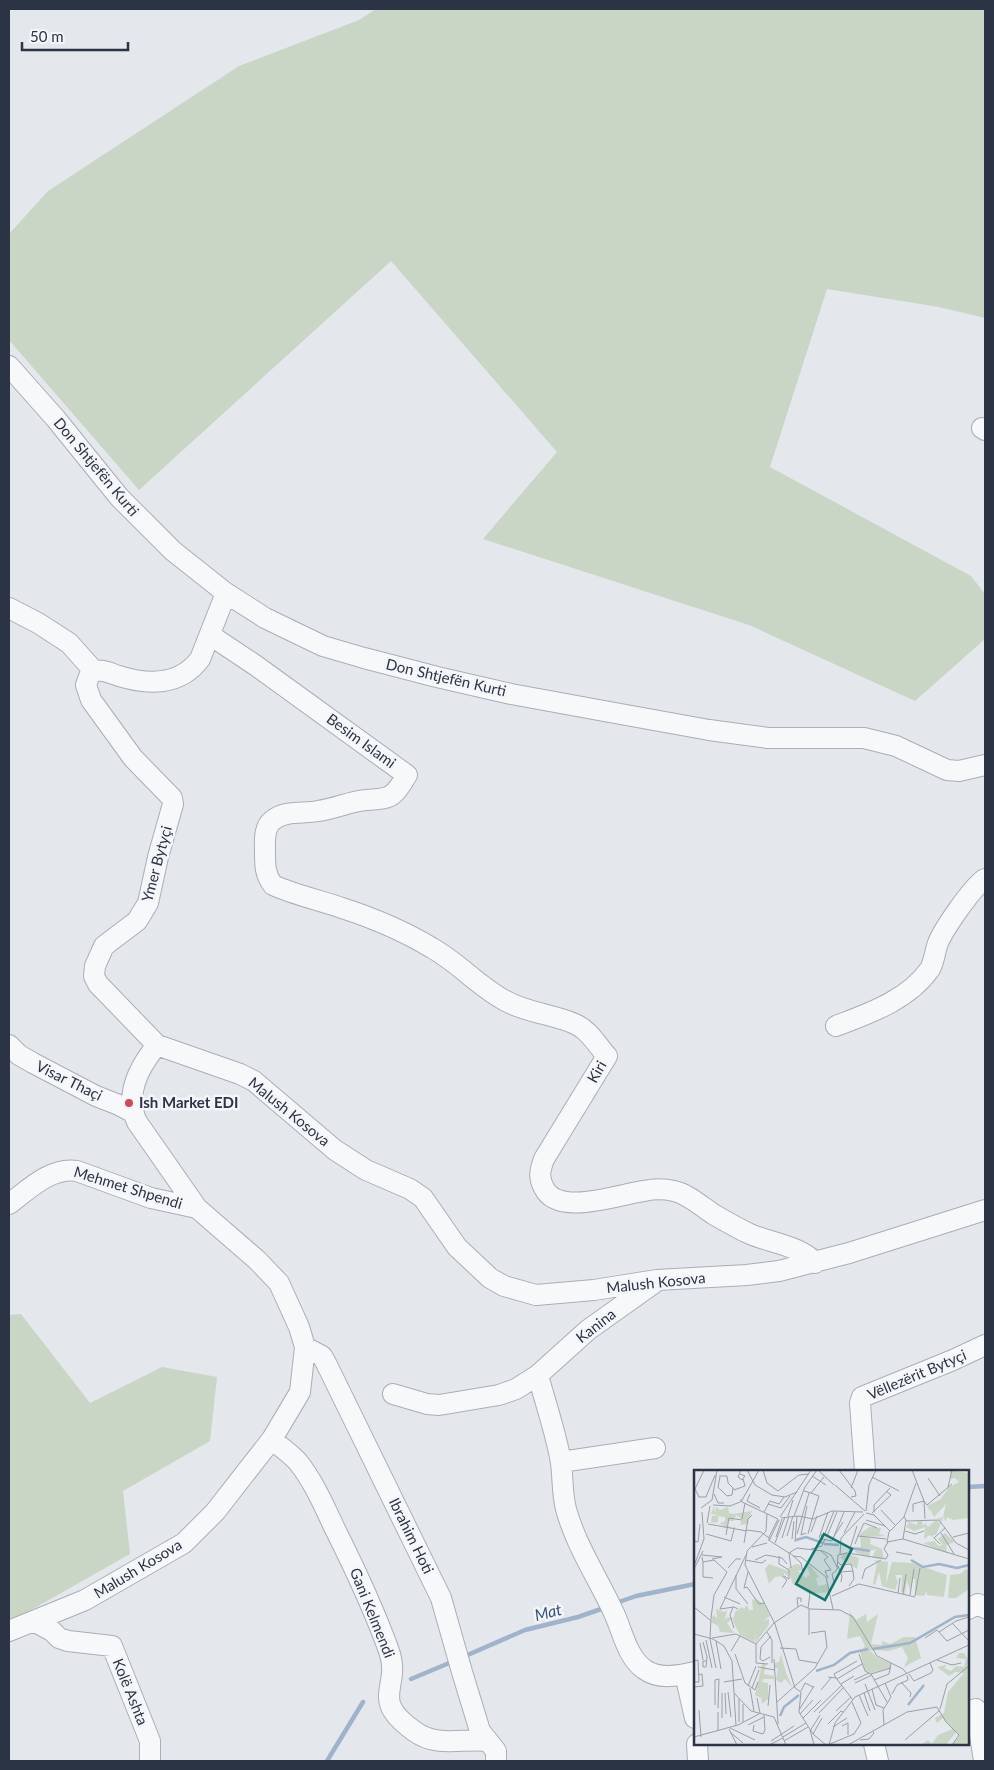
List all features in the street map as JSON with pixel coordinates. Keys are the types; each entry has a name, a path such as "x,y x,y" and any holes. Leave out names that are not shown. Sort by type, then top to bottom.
{"street":[{"name":"Don Shtjefën Kurti","path":"9,366 56,419 119,497 173,551 226,593 265,618 323,646 437,677 511,694 709,730 768,738 864,738 896,746 947,770 959,771 985,765"},
{"path":"9,608 38,622 69,643 94,671 107,672 136,680 164,682 175,680 194,667 200,659 226,593"},
{"name":"Besim Islami","path":"210,635 255,665 407,775 398,788 386,798 365,800 318,812 286,814 272,820 267,828"},
{"name":"Ymer Bytyçi","path":"94,671 87,679 86,685 91,700 133,758 168,792 174,804 158,857 148,904 137,921 104,946 95,966 94,976 98,984 157,1045"},
{"name":"Kiri","path":"267,828 265,869 268,879 273,885 359,914 411,936 458,965 498,997 512,1005 575,1024 588,1033 607,1056 544,1159 540,1171 540,1181 545,1191 554,1198 566,1202 582,1203 645,1190 675,1191 750,1234 805,1253 815,1263"},
{"path":"836,1026 905,994 931,967 939,942 946,929 974,889 985,879"},
{"name":"Visar Thaçi","path":"9,1045 19,1056 96,1096 120,1105 132,1112"},
{"path":"132,1112 132,1099 137,1076 143,1062 157,1045"},
{"name":"Malush Kosova","path":"157,1045 254,1080 335,1150 366,1170 410,1189 423,1198 457,1247 490,1278 520,1292 536,1295 594,1290 657,1280 748,1275 779,1271 815,1263 985,1210"},
{"name":"Malush Kosova","path":"9,1631 85,1600 184,1543 215,1512 272,1440 300,1392 305,1347 299,1327 279,1283 237,1241 197,1208 132,1112"},
{"name":"Mehmet Shpendi","path":"9,1204 47,1176 68,1170 78,1171 151,1198 197,1208"},
{"name":"Kanina","path":"393,1394 427,1404 454,1403 516,1389 538,1375 588,1330 657,1280"},
{"name":"Vëllezërit Bytyçi","path":"865,1470 860,1403 862,1397 985,1345"},
{"name":"Ibrahim Hoti","path":"305,1347 322,1356 441,1598 480,1731 488,1741"},
{"path":"538,1375 561,1462 565,1507 572,1529 637,1663 644,1670 652,1674 676,1676 690,1673 694,1709"},
{"name":"Gani Kelmendi","path":"272,1440 297,1461 314,1485 363,1586 393,1665 388,1689 388,1703 393,1713 415,1733 429,1739 455,1743 488,1741"},
{"path":"561,1462 655,1448"},
{"name":"Kolë Ashta","path":"35,1622 52,1631 58,1638 68,1641 112,1646 150,1741 150,1761"},
{"path":"976,1708 984,1761"},
{"path":"488,1741 496,1751 496,1761"},
{"path":"697,1745 698,1761"},
{"path":"874,1745 878,1761"}],"green space":[{"path":"376,9 985,9 985,318 939,307 827,289 770,467 971,576 985,594 985,639 915,701 749,625 483,539 557,452 391,261 139,490 9,340 9,234 48,191 239,66 359,20"},
{"path":"21,1314 90,1403 162,1367 217,1377 210,1441 123,1491 130,1554 24,1614 9,1620 9,1315"}],"waterway":[{"name":"Mat","path":"969,1487 985,1486"},
{"name":"Mat","path":"616,1603 636,1596 694,1584"},
{"name":"Mat","path":"463,1657 525,1630 578,1617 607,1607"},
{"name":"Mat","path":"411,1679 454,1661"},
{"name":"Mat","path":"327,1761 363,1702"}],"place":[{"name":"Ish Market EDI","path":"129,1103"}]}
